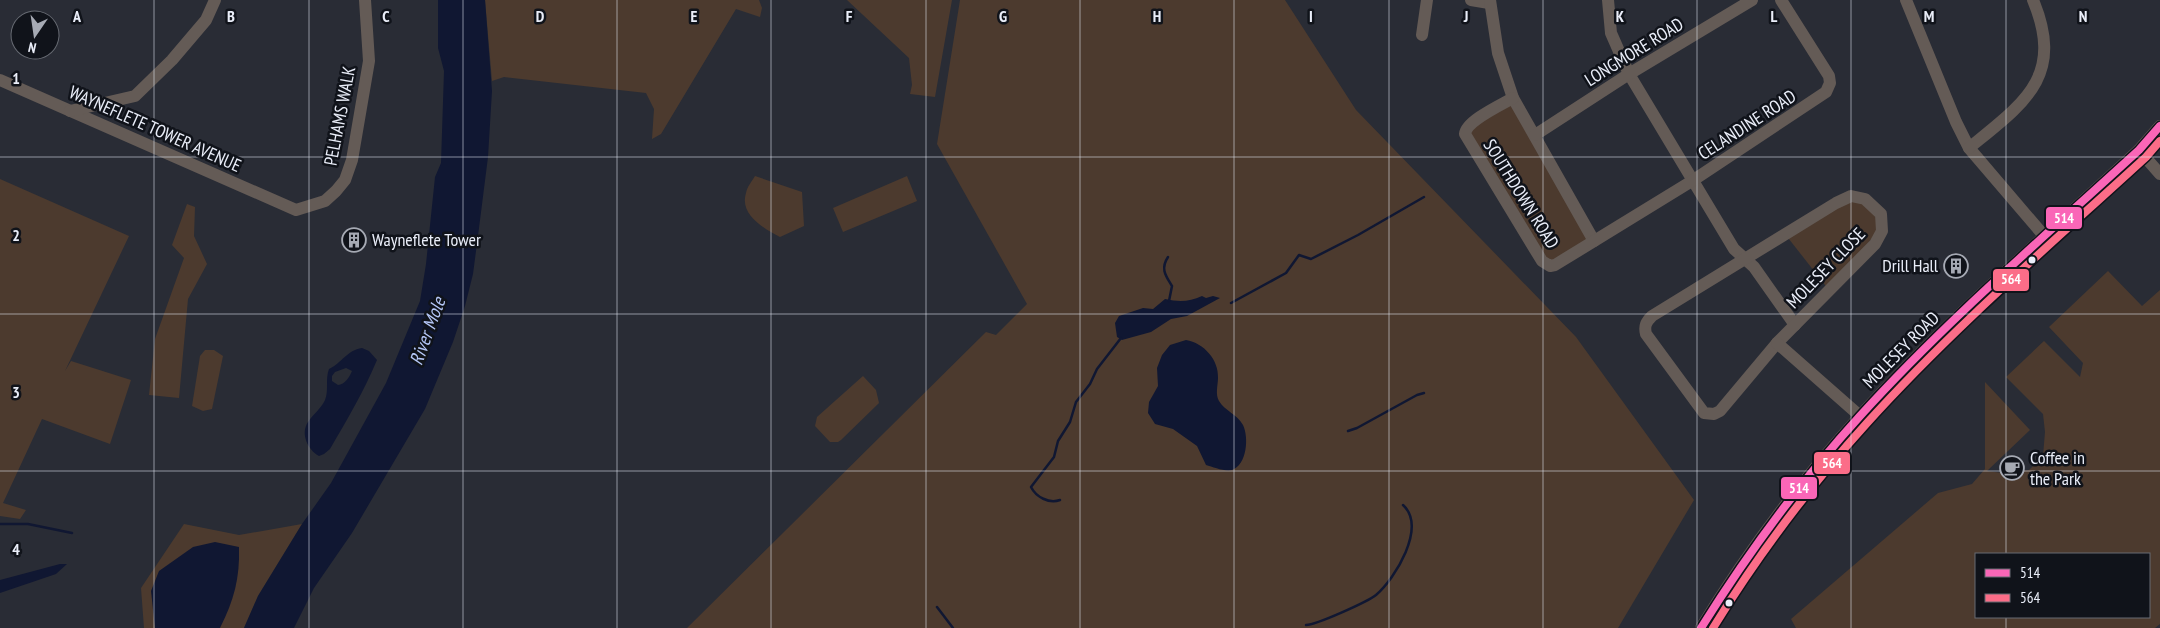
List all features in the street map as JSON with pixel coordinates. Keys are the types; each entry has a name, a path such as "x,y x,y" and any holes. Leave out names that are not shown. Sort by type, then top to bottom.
{"street":[{"path":"70,111 135,96 172,60 206,20 215,0"},
{"name":"PELHAMS WALK","path":"296,210 325,201 345,180 353,152 369,61 365,0"},
{"path":"1422,35 1427,0"},
{"path":"1472,0 1490,1 1504,78 1513,98 1594,241"},
{"path":"1608,0 1611,32 1629,74 1734,249 1745,259"},
{"path":"1728,15 1730,0"},
{"name":"LONGMORE ROAD","path":"1535,135 1629,74 1752,0"},
{"name":"CELANDINE ROAD","path":"1594,241 1692,181 1826,92 1830,83 1829,76 1781,0"},
{"path":"1906,0 1956,122 1969,148 2045,237"},
{"path":"1969,148 2013,112 2036,85 2043,64 2045,35 2033,0"},
{"name":"WAYNEFLETE TOWER AVENUE","path":"0,80 296,210"},
{"name":"SOUTHDOWN ROAD","path":"1513,98 1468,126 1465,129 1466,138 1545,264 1555,265 1594,241"},
{"name":"MOLESEY ROAD","path":"1701,628 1752,551 1812,472 1860,416 1946,329 2139,150 2160,126"},
{"path":"2139,150 2160,174"},
{"name":"MOLESEY CLOSE","path":"1858,197 1865,199 1881,214 1882,232 1875,244 1777,343 1720,411 1709,415 1704,413 1692,398 1646,334 1646,321 1745,259 1843,199 1858,197"},
{"name":"MOLESEY CLOSE","path":"1745,259 1754,267 1795,325"},
{"path":"1777,343 1860,416"}],"shaded area":[{"path":"485,0 759,0 762,8 760,17 736,9 661,134 652,139 654,109 646,93 504,77 492,81"},
{"path":"847,0 952,0 935,97 910,94 912,85 909,58"},
{"path":"960,0 1285,0 1356,110 1576,337 1694,500 1618,628 687,628 986,332 996,335 1027,304 937,144"},
{"path":"1513,98 1594,241 1550,266 1465,129"},
{"path":"755,176 802,192 804,226 780,237 767,230 755,220 746,208 745,201 747,189"},
{"path":"907,176 917,201 843,232 833,208"},
{"path":"0,179 129,236 65,371 71,361 131,380 110,444 42,419 3,503 26,510 20,519 0,516"},
{"path":"1858,197 1883,225 1829,290 1785,234"},
{"path":"187,204 195,207 194,236 207,264 188,299 179,398 149,395 155,339 184,258 172,245"},
{"path":"2108,271 2142,306 2160,290 2160,624 2155,628 1796,628 1791,619 1938,493 1972,484 1985,469 1985,382 2030,430 1987,471 2003,473 2029,470 2043,456 2045,432 2043,414 2006,377 2044,341 2080,377 2083,363 2049,327"},
{"path":"205,350 214,350 223,356 212,409 203,411 192,406 200,356"},
{"path":"863,376 876,390 879,403 841,440 830,442 815,426 817,417"},
{"path":"184,524 239,535 302,524 258,596 244,628 144,628 141,588"}],"water":[{"name":"River Mole","path":"438,0 485,0 492,91 488,157 473,274 465,306 453,342 425,409 352,533 314,588 294,628 244,628 258,596 302,524 331,483 386,383 420,301 426,264 435,177 441,163 444,71 438,48"},
{"path":"1202,296 1206,298 1213,296 1220,298 1187,316 1171,319 1151,332 1122,340 1117,337 1115,323 1119,316 1143,308 1153,309 1165,299 1184,301"},
{"path":"1186,340 1199,345 1213,359 1218,371 1217,392 1219,401 1240,421 1245,430 1244,457 1241,463 1232,470 1223,470 1206,465 1197,446 1173,429 1155,424 1148,413 1149,402 1158,386 1157,368 1162,355 1170,345"},
{"path":"362,348 369,351 377,360 361,394 330,449 319,456 306,441 306,427 325,400 329,369 357,349","holes":["346,368 352,371 343,383 338,385 332,381 332,376 335,372"]},
{"path":"215,542 239,547 235,589 220,628 155,628 151,591 159,571 193,547"},
{"path":"60,564 67,564 56,574 0,593 0,580"}],"waterway":[{"path":"1231,303 1286,273 1299,255 1311,259 1358,235 1424,197"},
{"path":"1168,257 1164,269 1172,286 1169,301"},
{"path":"1060,500 1043,499 1031,487 1054,457 1058,441 1070,422 1076,402 1090,384 1097,369 1121,338"},
{"path":"1348,431 1424,393"},
{"path":"1306,625 1353,608 1376,595 1384,587 1399,565 1410,539 1412,526 1410,515 1403,505"},
{"path":"0,524 28,524 72,533"},
{"path":"937,607 953,628"}],"transit line":[{"name":"514","path":"1701,628 1737,573 1796,492 1860,416 1961,313 2139,150 2160,126"},
{"name":"564","path":"1713,628 1785,522 1867,423 1968,320 2146,157 2160,141"}],"place":[{"name":"Wayneflete Tower","path":"354,240"},
{"name":"Drill Hall","path":"1956,266"},
{"name":"Coffee in the Park","path":"2012,468"}]}
